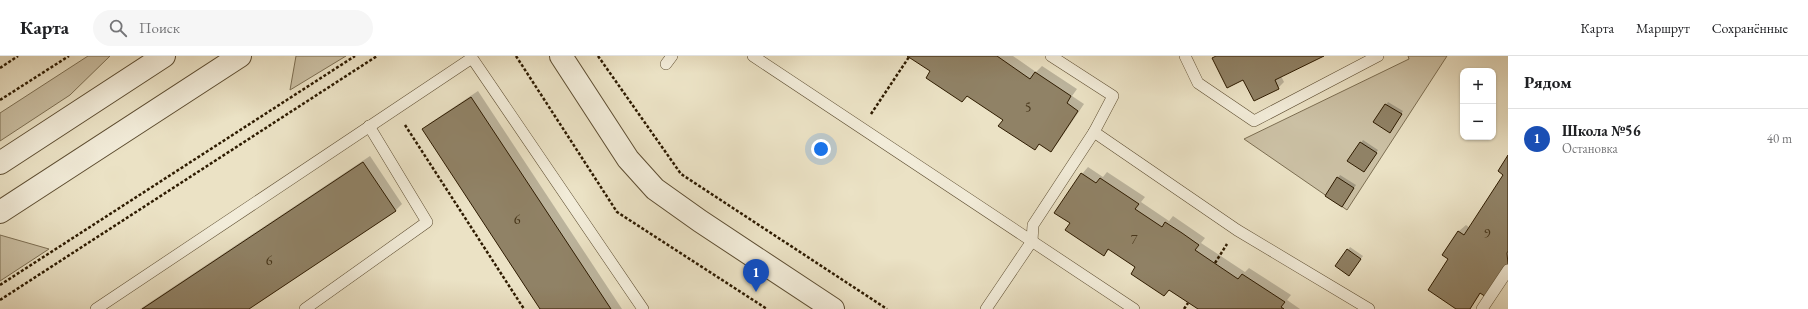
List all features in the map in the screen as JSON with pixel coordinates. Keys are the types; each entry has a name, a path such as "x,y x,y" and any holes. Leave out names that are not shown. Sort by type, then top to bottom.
{"street":[{"path":"0,163 164,56"},
{"path":"0,212 240,56"},
{"path":"560,56 628,159 655,189 700,221 833,309"}],"lane":[{"path":"753,56 1134,309"},
{"path":"986,309 1032,241 1033,225 1094,132 1114,96 1051,56"},
{"path":"1185,56 1198,83 1254,121 1378,56"},
{"path":"96,309 472,58 643,309"},
{"path":"305,309 427,222 369,126"},
{"path":"1094,132 1236,230 1369,309"},
{"path":"1482,309 1508,270"}],"path":[{"path":"0,68 18,56"},
{"path":"0,100 69,56"},
{"path":"0,285 355,56"},
{"path":"0,300 378,56"},
{"path":"598,56 681,174 887,309"},
{"path":"862,128 909,57"},
{"path":"377,137 402,120 524,309"},
{"path":"1215,263 1236,230"},
{"path":"1184,309 1188,302"}],"shaded area":[{"path":"88,56 110,56 70,95 0,141 0,113"},
{"path":"296,56 346,56 290,90"},
{"path":"1408,56 1447,56 1347,210 1244,139 1409,59"},
{"path":"0,235 49,249 0,281"}],"building":[{"path":"907,56 997,56 1030,79 1035,72 1071,96 1067,103 1078,111 1051,152 1039,144 1035,150 998,126 1003,120 967,96 962,102 926,78 930,71"},
{"path":"1216,56 1324,56 1275,80 1279,89 1254,101 1243,80 1227,88 1212,58"},
{"path":"471,97 611,309 540,309 422,129"},
{"path":"1385,104 1402,114 1390,133 1373,122"},
{"path":"1360,142 1377,153 1364,172 1347,161"},
{"path":"1508,155 1508,264 1486,297 1480,293 1470,309 1456,309 1428,290 1448,259 1442,255 1458,231 1464,235 1503,175 1498,171"},
{"path":"363,162 396,211 249,309 142,309"},
{"path":"1081,173 1096,183 1100,178 1139,204 1135,209 1162,227 1165,222 1182,233 1199,245 1195,250 1238,279 1242,274 1285,302 1281,307 1284,309 1198,309 1169,290 1164,296 1131,274 1135,267 1108,249 1104,256 1065,230 1070,223 1054,213"},
{"path":"1337,177 1354,188 1342,207 1325,196"},
{"path":"1347,249 1361,259 1349,276 1335,266"}],"place":[{"name":"Школа №56","path":"756,292"}]}
